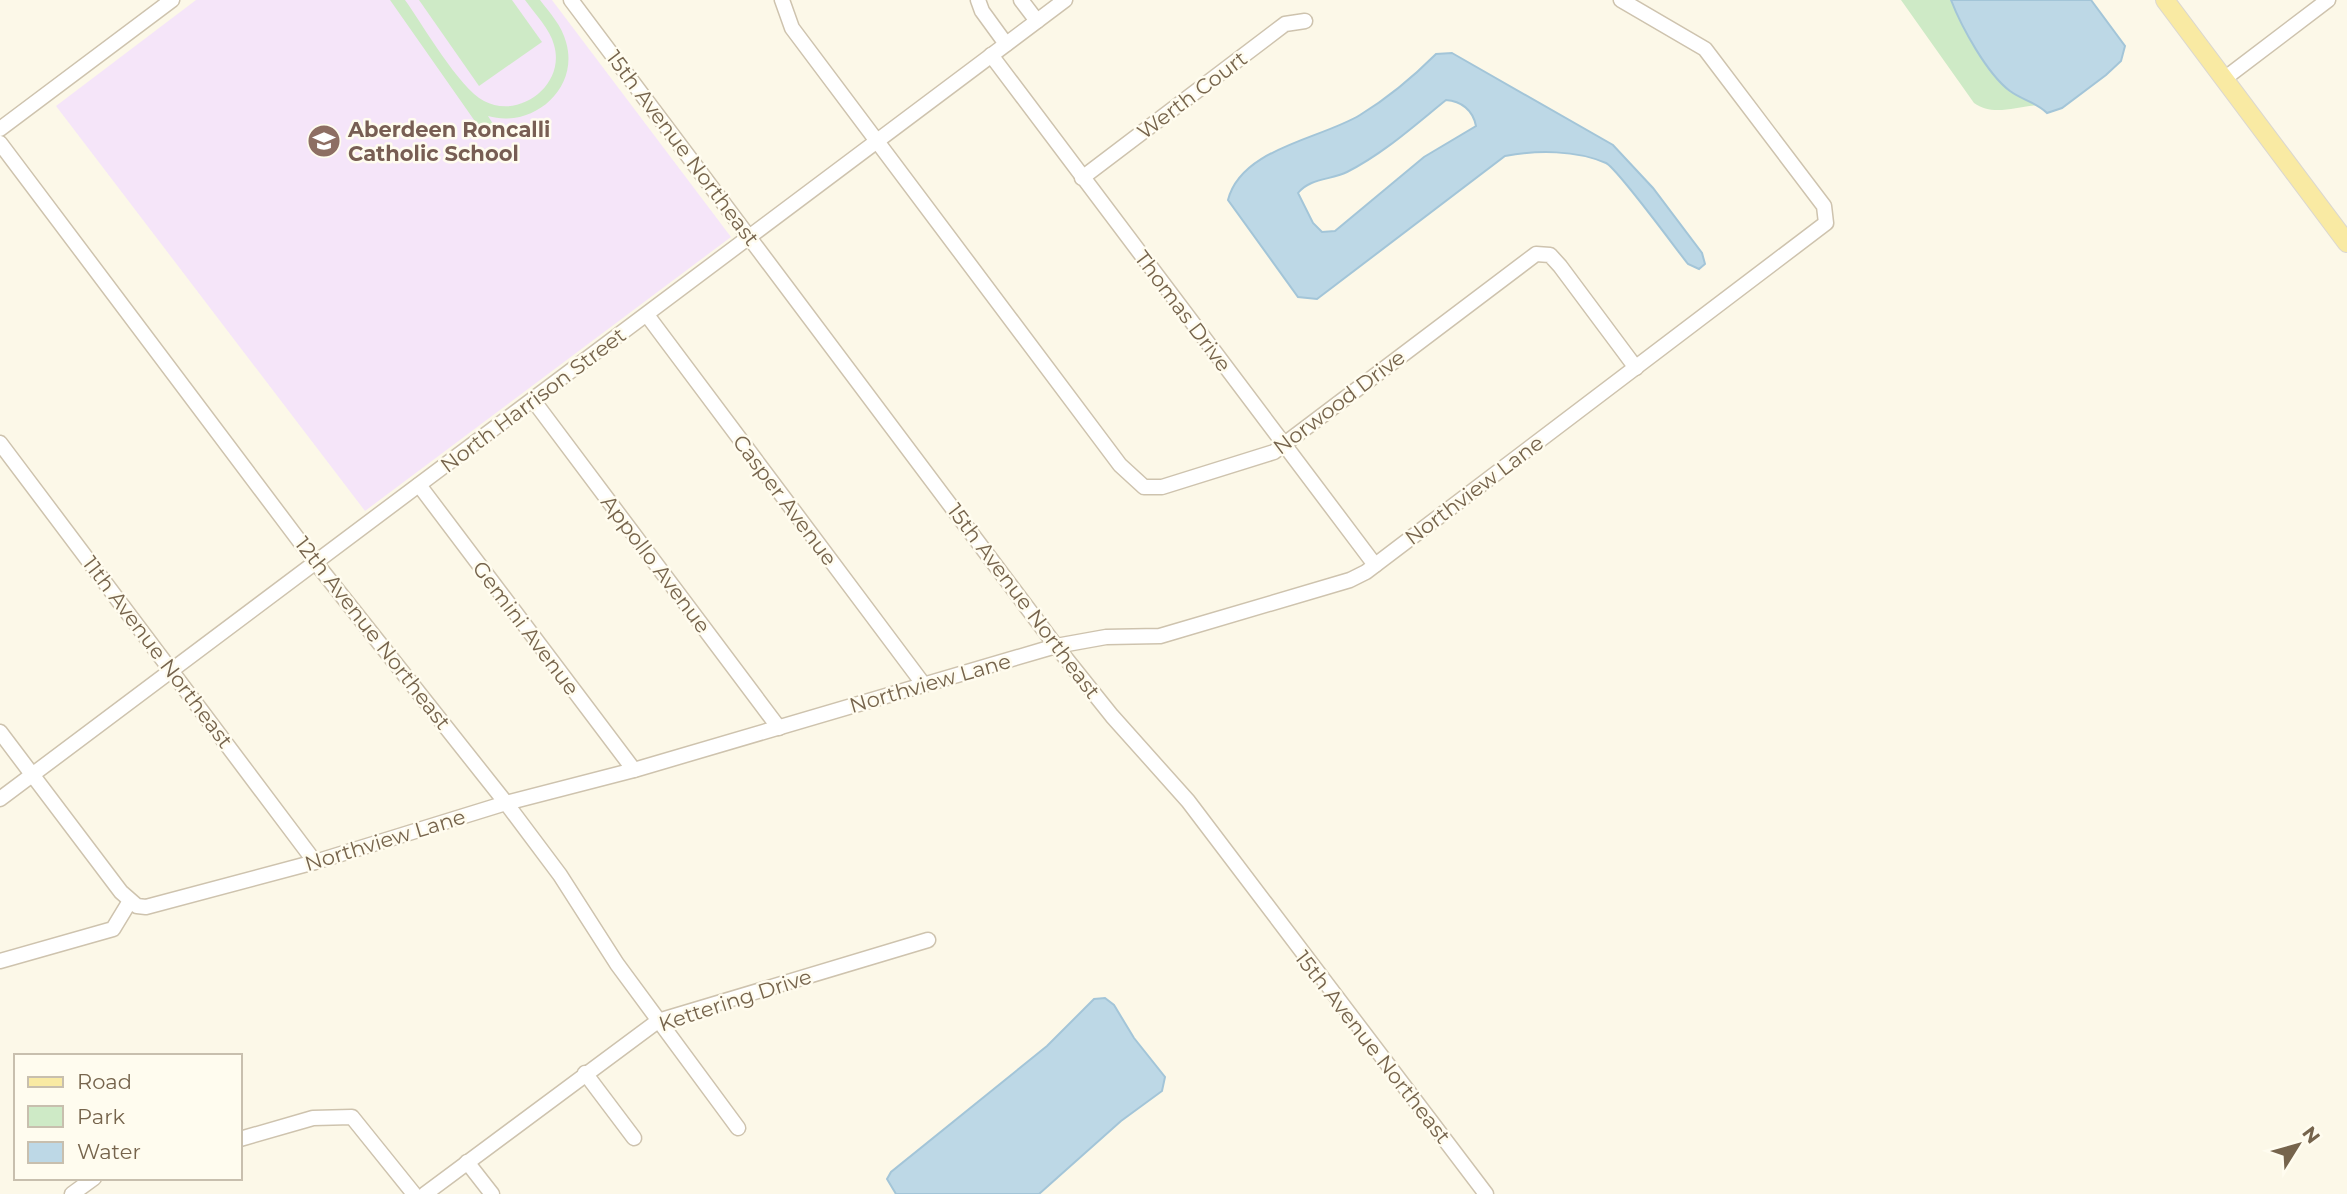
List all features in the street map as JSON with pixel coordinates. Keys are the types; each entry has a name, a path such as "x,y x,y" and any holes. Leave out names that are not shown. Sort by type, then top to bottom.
{"main road":[{"path":"2165,0 2347,243"}],"street":[{"path":"0,129 172,0"},
{"name":"15th Avenue Northeast","path":"571,0 1056,646 1112,716 1188,801 1486,1194"},
{"name":"Norwood Drive","path":"782,0 792,28 1137,484 1151,488 1162,487 1265,456 1284,445 1536,254 1550,255 1560,266 1636,368"},
{"path":"978,0 982,11 1006,44"},
{"path":"1021,0 1037,21"},
{"name":"North Harrison Street","path":"0,799 1065,0"},
{"name":"Northview Lane","path":"134,904 162,905 315,862 506,803 634,770 1056,646 1106,636 1160,636 1350,580 1376,565 1820,230 1828,219 1824,206 1705,49 1620,0"},
{"path":"2224,79 2328,0"},
{"name":"Werth Court","path":"1082,178 1285,24 1305,21"},
{"name":"Thomas Drive","path":"991,55 1376,565"},
{"name":"12th Avenue Northeast","path":"0,143 316,562 560,875 658,1021 738,1128"},
{"name":"Casper Avenue","path":"647,315 923,685"},
{"name":"Appollo Avenue","path":"533,400 779,728"},
{"name":"11th Avenue Northeast","path":"0,443 315,862"},
{"name":"Gemini Avenue","path":"419,485 634,770"},
{"path":"0,732 134,904 113,929 0,961"},
{"name":"Kettering Drive","path":"425,1194 658,1021 928,940"},
{"path":"585,1073 634,1138"},
{"path":"242,1138 313,1118 352,1118 414,1194"},
{"path":"467,1162 492,1194"},
{"path":"72,1194 91,1180"}],"shaded area":[{"path":"196,0 552,0 731,237 365,511 56,106"}],"green space":[{"path":"390,0 405,0 453,70 474,94 498,106 511,106 537,95 553,73 556,60 552,39 525,0 540,0 564,36 568,59 566,75 549,101 536,111 521,117 488,116 497,130 486,137"},
{"path":"419,0 512,0 542,42 479,86"},
{"path":"1901,0 1951,0 1968,36 1992,73 2013,93 2040,105 1997,110 1974,103"}],"water":[{"path":"1951,0 2091,0 2125,46 2121,61 2062,108 2047,113 2010,91 1992,73 1968,36"},
{"path":"1452,53 1613,145 1653,188 1702,253 1705,264 1699,269 1688,264 1634,193 1606,163 1569,153 1530,153 1505,156 1317,299 1298,297 1228,200 1236,182 1249,168 1265,157 1360,115 1400,87 1436,54","holes":["1446,100 1461,104 1469,111 1476,126 1424,157 1335,231 1322,232 1313,223 1298,193 1303,188 1341,175 1360,165 1398,139"]},
{"path":"1105,998 1114,1005 1134,1038 1165,1077 1162,1091 1121,1121 1039,1194 896,1194 887,1179 891,1172 1047,1046 1094,999"}],"place":[{"name":"Aberdeen Roncalli Catholic School","path":"324,141"}]}
